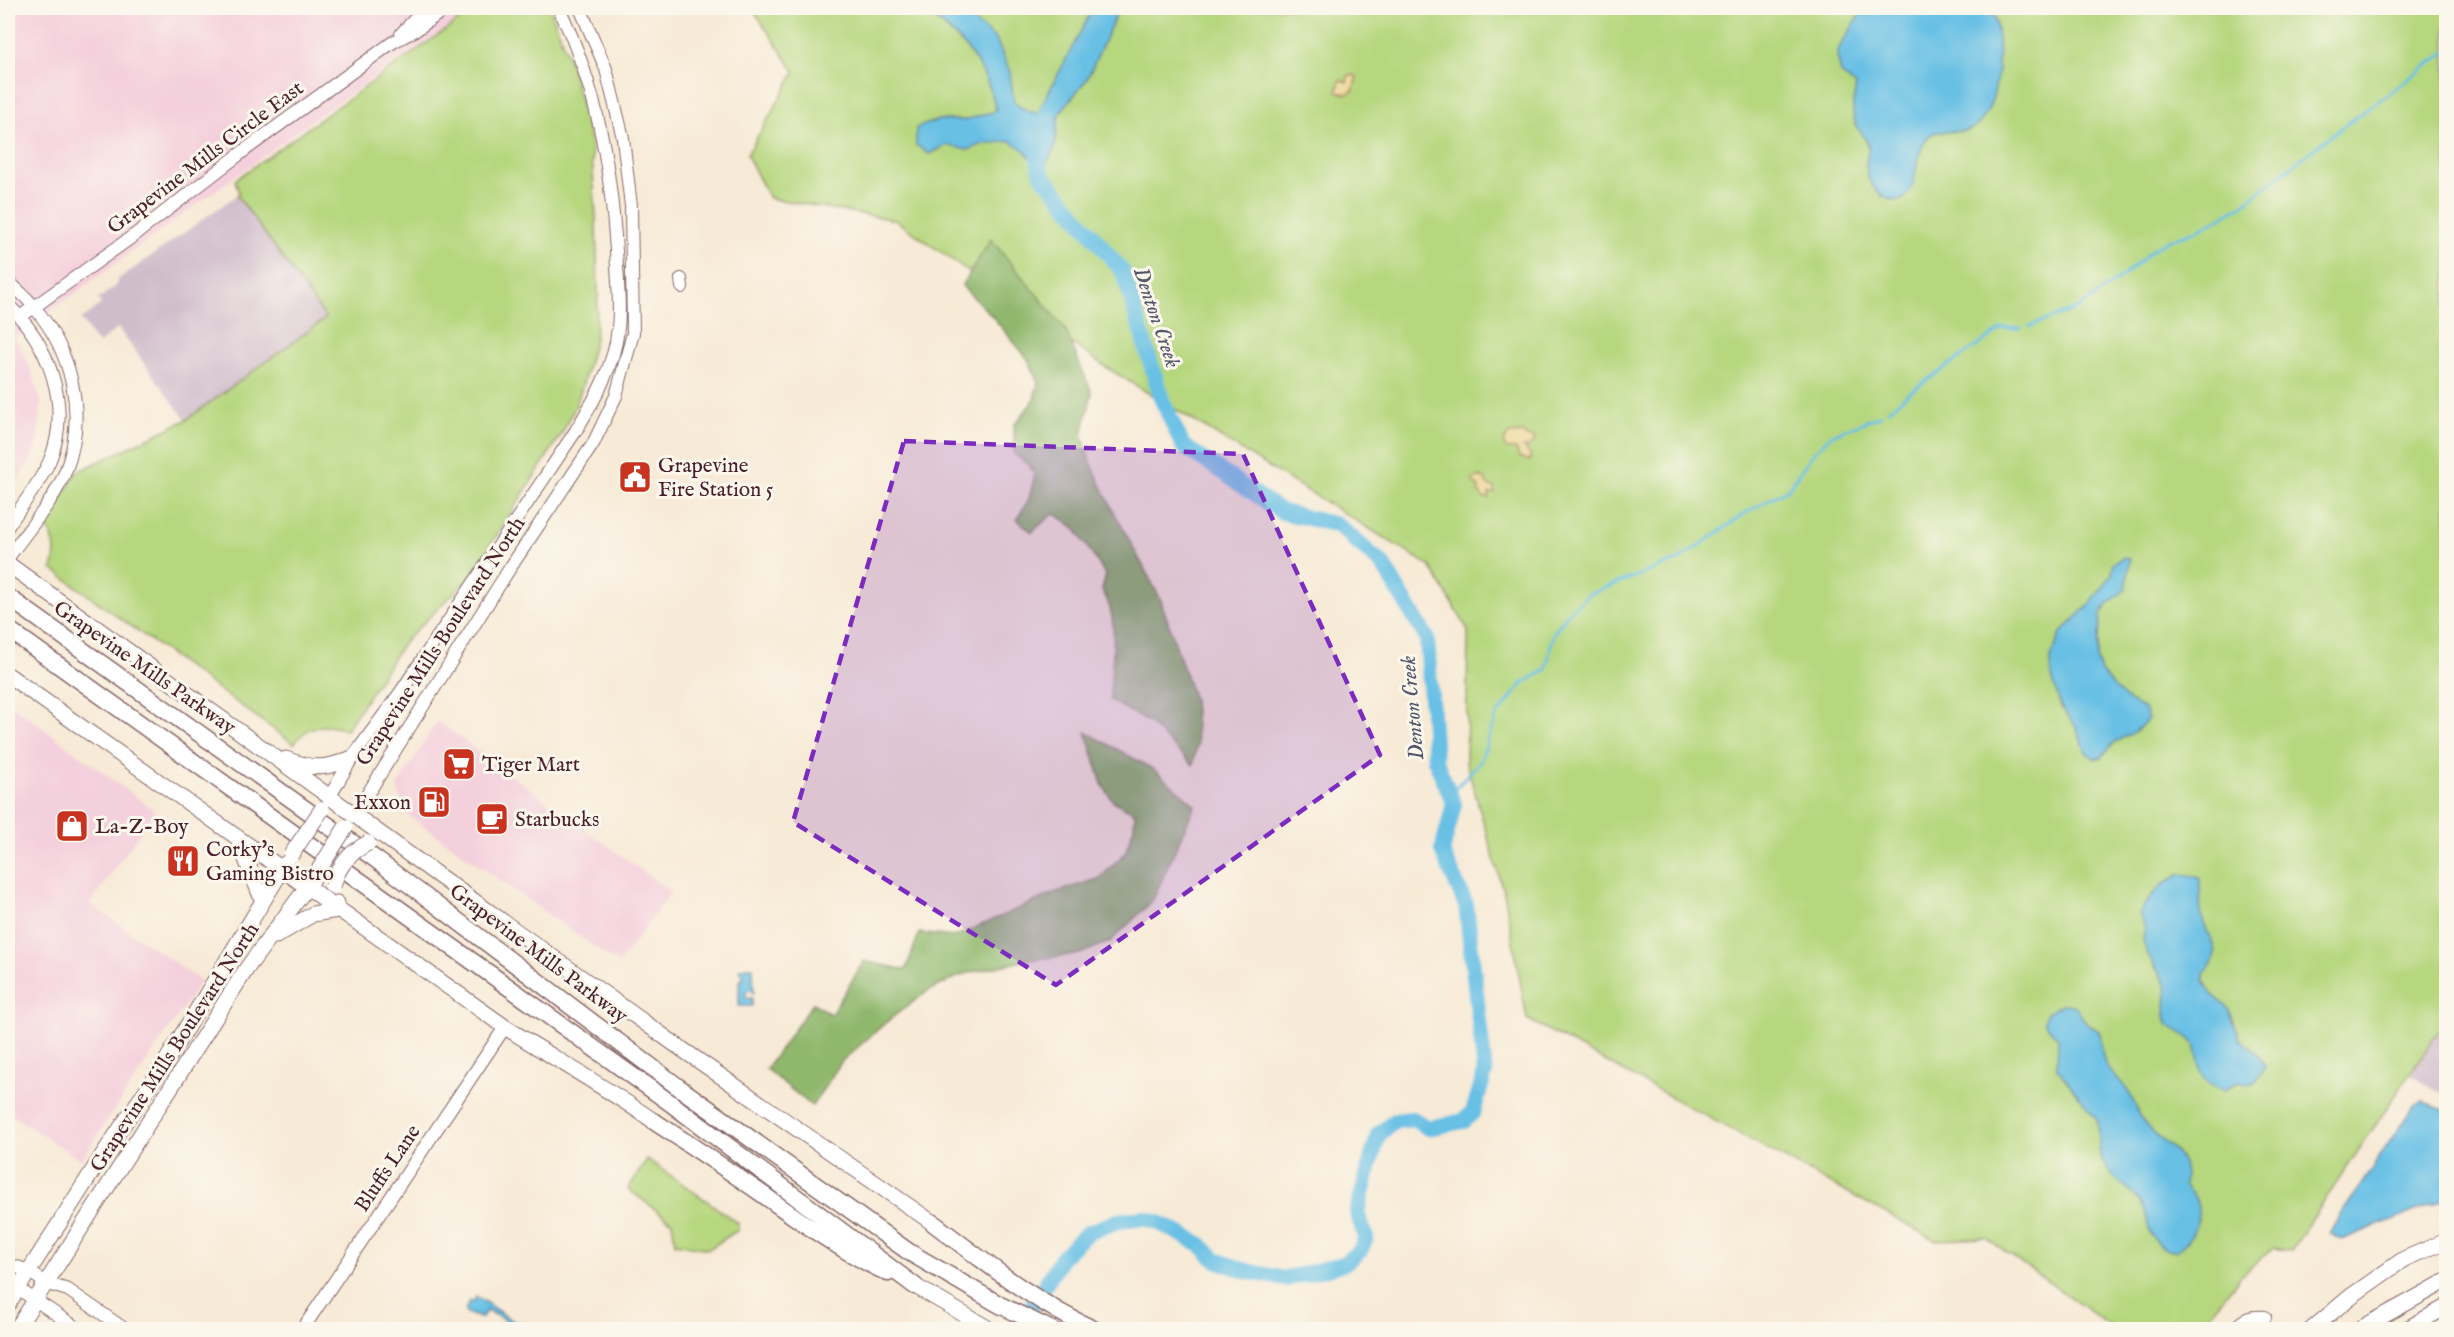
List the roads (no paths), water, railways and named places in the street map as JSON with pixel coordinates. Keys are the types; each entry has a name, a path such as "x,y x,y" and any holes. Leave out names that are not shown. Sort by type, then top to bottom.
{"highway":[{"name":"Grapevine Mills Parkway","path":"8,597 378,861 677,1086 909,1252 1000,1305 1052,1329"},
{"name":"Grapevine Mills Parkway","path":"8,629 669,1102 915,1286"},
{"path":"655,1122 832,1242 872,1266 915,1286"},
{"path":"933,1223 1014,1284 1073,1320 1095,1329"}],"main road":[{"name":"Grapevine Mills Parkway","path":"8,564 266,750 326,802 351,820 394,843 676,1045 933,1223"},
{"path":"8,675 281,869 312,880 338,910 505,1027 561,1064 623,1099 655,1122"},
{"path":"266,750 295,763 318,768 333,766 352,758"},
{"name":"Grapevine Mills Boulevard North","path":"8,1304 12,1286 29,1271 104,1152 168,1058 230,958 262,899 326,802"},
{"name":"Grapevine Mills Boulevard North","path":"16,1329 266,943 312,880 351,820"},
{"path":"237,837 262,899"},
{"path":"338,910 333,886 337,874 351,852 368,843 394,843"},
{"path":"266,943 313,914 338,910"},
{"path":"168,1058 184,1068"},
{"path":"2311,1329 2350,1297 2404,1259 2446,1241"},
{"path":"2364,1329 2446,1281"},
{"name":"Grapevine Mills Parkway","path":"915,1286 989,1328"},
{"path":"2405,1329 2446,1307"},
{"path":"2358,1329 2381,1318"}],"street":[{"name":"Grapevine Mills Circle East","path":"20,316 136,234 245,150 398,38 425,8"},
{"name":"Grapevine Mills Circle East","path":"398,38 416,30 446,8"},
{"name":"Grapevine Mills Boulevard North","path":"326,802 352,758 406,684 575,432 591,407 612,357 618,328 618,289 613,207 603,132 594,98 559,8"},
{"name":"Grapevine Mills Boulevard North","path":"351,820 510,568 593,444 616,396 633,333 631,206 623,138 606,69 579,8"},
{"path":"8,281 34,307 62,351 76,399 66,470 52,495 8,558"},
{"path":"8,305 20,316 39,344 53,374 58,430 50,459 34,488 8,526"},
{"path":"575,432 593,444"},
{"name":"Bluffs Lane","path":"302,1329 505,1027"},
{"path":"8,1264 29,1271 45,1283 68,1290 126,1329"},
{"path":"12,1286 81,1329"},
{"path":"2234,1329 2240,1322 2251,1316 2265,1317"}],"water":[{"path":"917,8 958,8 996,39 1010,72 1014,102 1037,114 1093,8 1119,8 1087,79 1059,114 1055,148 1046,164 1033,162 1025,151 1011,141 983,144 968,150 946,145 929,154 916,145 916,128 938,120 965,120 996,111 985,78 968,50 945,27"},
{"path":"1864,8 1992,8 1996,20 1999,55 1994,93 1988,109 1980,122 1969,130 1937,132 1929,136 1921,150 1912,187 1903,199 1899,200 1881,195 1869,179 1866,169 1867,144 1856,125 1853,114 1856,86 1841,73 1837,56 1839,48"},
{"path":"2124,557 2130,559 2126,589 2108,604 2101,614 2097,659 2101,672 2124,698 2144,709 2148,719 2135,732 2115,742 2101,757 2095,759 2086,752 2076,727 2061,707 2051,674 2051,657 2061,633 2091,603 2112,575 2113,563"},
{"path":"2182,874 2200,877 2201,912 2214,950 2214,958 2204,974 2204,980 2211,993 2229,1009 2240,1039 2257,1053 2265,1066 2253,1083 2238,1082 2225,1090 2207,1083 2191,1040 2167,1024 2165,983 2146,951 2143,941 2145,928 2139,914 2157,890"},
{"path":"753,967 754,993 750,990 746,991 746,998 752,998 752,1006 739,1006 739,981 743,979 743,974 739,970"},
{"path":"2062,1004 2073,1005 2087,1023 2099,1031 2103,1058 2107,1067 2128,1091 2145,1124 2174,1150 2183,1163 2184,1185 2196,1200 2198,1214 2191,1235 2176,1251 2165,1249 2156,1242 2150,1232 2144,1207 2108,1171 2100,1153 2097,1120 2057,1068 2058,1038 2044,1020 2047,1013"},
{"path":"2422,1101 2446,1111 2446,1199 2341,1240 2329,1233 2414,1105"},
{"path":"476,1296 513,1321 523,1322 528,1329 501,1329 499,1327 501,1324 505,1326 508,1322 487,1310 481,1318 466,1313 465,1310 470,1301 474,1302"}],"waterway":[{"path":"2030,326 2079,308 2123,276 2160,244 2200,229 2241,206 2329,137 2446,52"},
{"name":"Denton Creek","path":"1017,1330 1063,1256 1087,1233 1118,1221 1144,1218 1159,1223 1200,1244 1216,1260 1246,1271 1285,1279 1343,1264 1360,1251 1366,1238 1357,1212 1378,1135 1395,1121 1413,1119 1428,1128 1464,1121 1473,1112 1485,1073 1466,905 1442,851 1454,804 1435,759 1427,638 1383,565 1338,525 1282,512 1183,446 1162,400 1123,272 1042,175 1034,141"},
{"path":"1888,410 1914,389 2002,329 2021,328"},
{"path":"1450,794 1480,762 1497,715 1523,683 1546,670 1553,634 1569,612 1589,594 1679,560 1747,512 1788,489 1814,452 1832,435 1881,415"}],"place":[{"name":"Grapevine Fire Station 5","path":"635,477"},
{"name":"Tiger Mart","path":"459,764"},
{"name":"Exxon","path":"434,802"},
{"name":"Starbucks","path":"492,819"},
{"name":"La-Z-Boy","path":"72,826"},
{"name":"Corky's Gaming Bistro","path":"183,861"}]}
